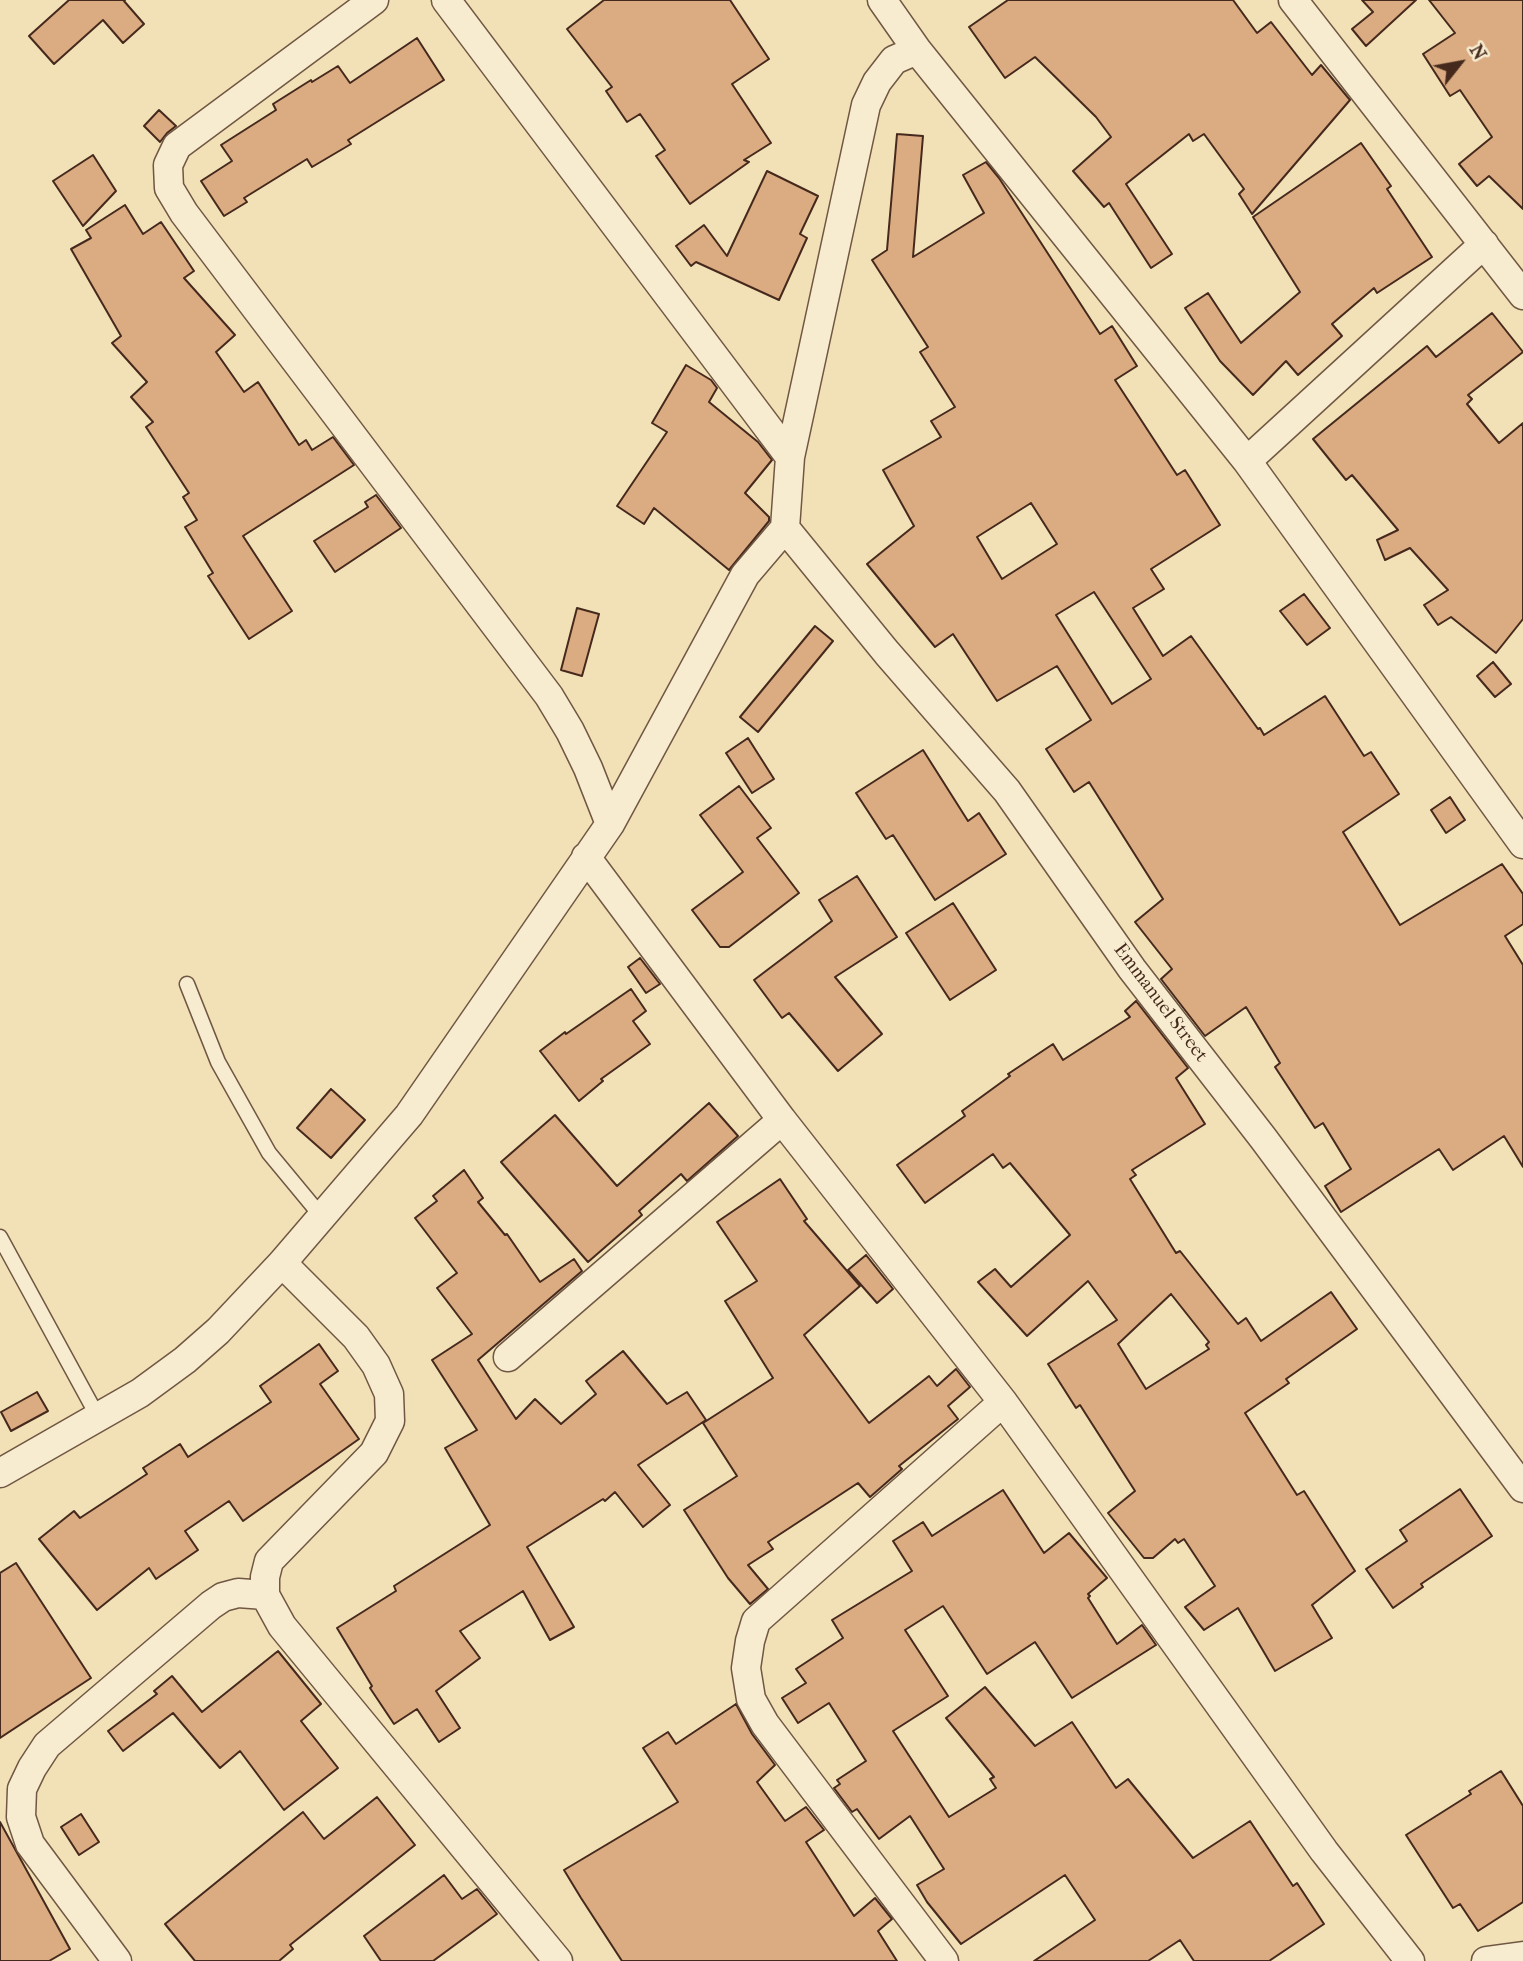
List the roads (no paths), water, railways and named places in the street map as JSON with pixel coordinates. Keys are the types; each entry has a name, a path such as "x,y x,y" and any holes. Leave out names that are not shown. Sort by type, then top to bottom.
{"street":[{"path":"374,0 177,146 168,165 169,188 192,224 549,696 588,768 610,824"},
{"path":"446,0 790,457"},
{"path":"882,0 917,50 1247,461 1523,844"},
{"path":"1293,0 1523,295"},
{"path":"0,1473 140,1393 185,1360 218,1331 282,1263 409,1115 610,824 745,575 785,528 790,457 866,105 877,82 894,60 917,50"},
{"path":"1247,461 1484,244"},
{"name":"Emmanuel Street","path":"785,528 887,653 1007,791 1132,969 1264,1138 1520,1476"},
{"path":"586,857 782,1120 1003,1402 1300,1818 1410,1961"},
{"path":"508,1357 782,1120"},
{"path":"282,1263 356,1337 376,1365 389,1394 390,1421 374,1453 269,1561 265,1577 265,1595 282,1626 558,1961"},
{"path":"944,1961 765,1724 751,1699 746,1668 756,1621 1003,1402"},
{"path":"117,1961 30,1844 21,1817 22,1789 47,1745 211,1605 223,1597 237,1593 265,1595"},
{"path":"1486,1961 1523,1956"}],"lane":[{"path":"187,984 218,1062 270,1153 322,1217"},
{"path":"0,1237 98,1417"}]}
